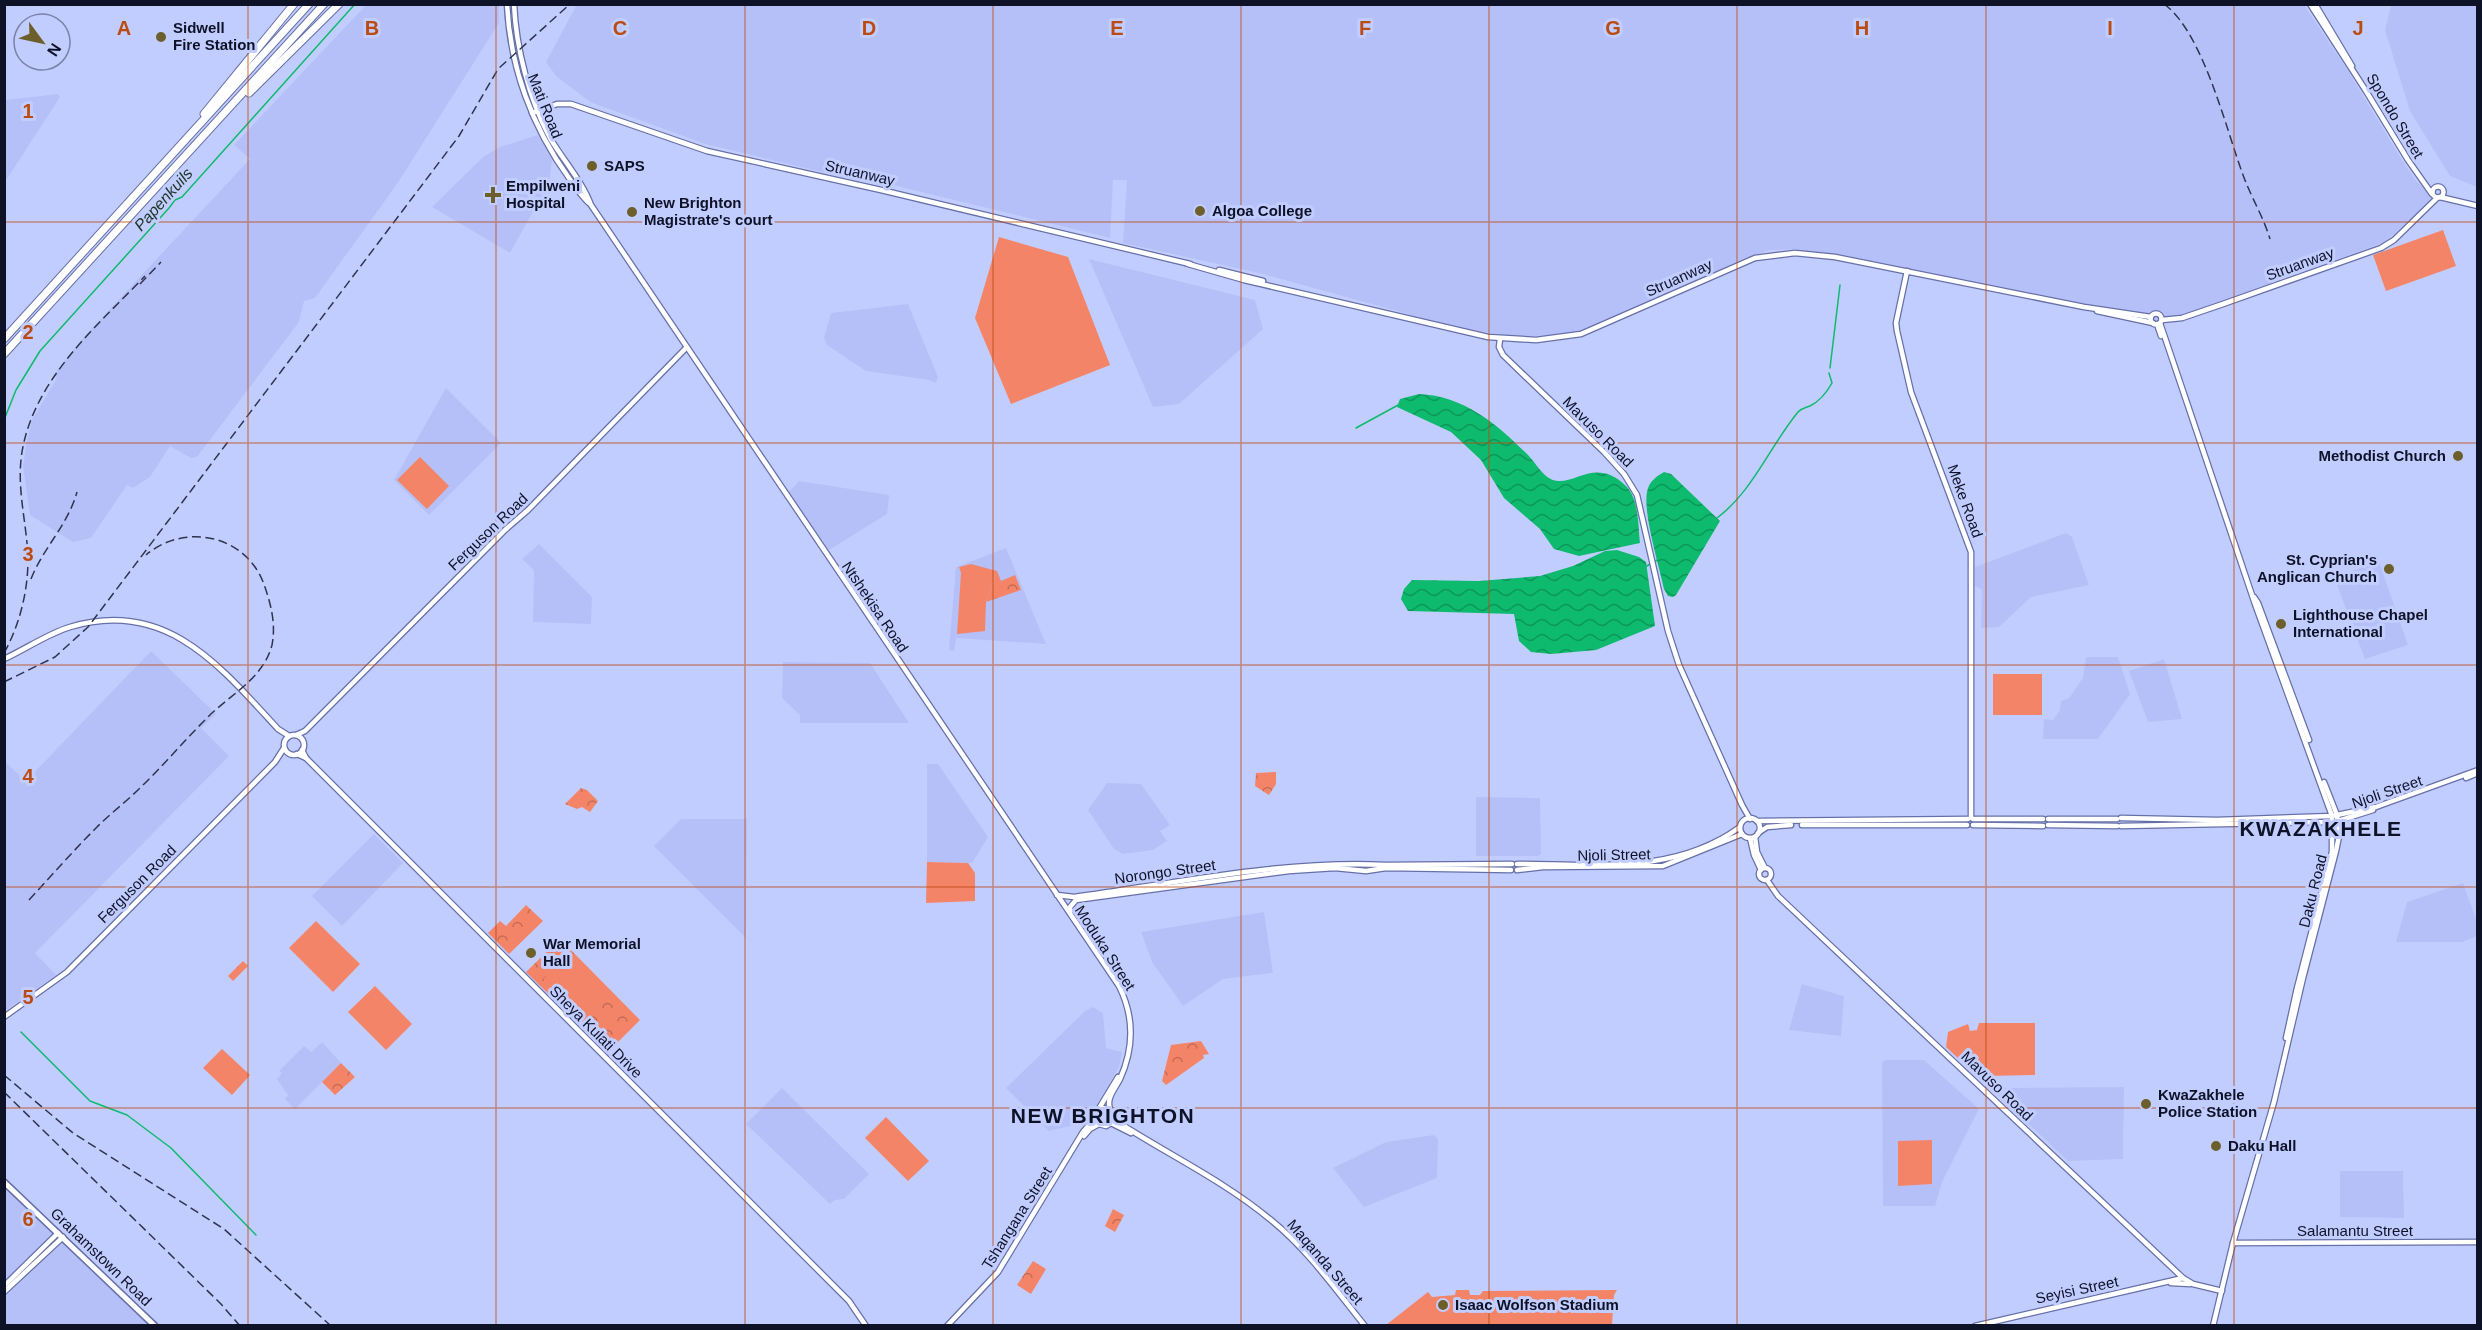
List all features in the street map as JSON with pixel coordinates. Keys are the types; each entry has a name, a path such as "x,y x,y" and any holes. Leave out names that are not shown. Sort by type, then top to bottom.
{"highway":[{"path":"165,163 294,4"},
{"path":"4,339 309,4"},
{"path":"4,354 324,4"},
{"path":"199,143 339,4"}],"main road":[{"name":"Grahamstown Road","path":"4,1182 155,1326"}],"street":[{"name":"Mati Road","path":"507,4 518,73 532,113 556,159 591,205"},
{"name":"Mati Road","path":"514,4 519,45 538,111 549,135 591,205 686,348"},
{"name":"Spondo Street","path":"2310,4 2414,170 2436,196"},
{"name":"Spondo Street","path":"2315,4 2347,56 2355,74"},
{"name":"Struanway","path":"532,113 557,104 571,104 707,151 881,190 1500,339 1536,340 1577,335 1755,258 1781,254 1820,255 2156,322 2235,300 2381,248 2394,240 2436,196"},
{"name":"Spondo Street","path":"2414,170 2435,187 2441,187 2443,191"},
{"path":"2435,187 2436,196"},
{"path":"2436,196 2443,191 2465,203"},
{"path":"2436,196 2478,206"},
{"name":"Meke Road","path":"1907,271 1896,323 1899,340 1911,392 1971,552 1971,821"},
{"path":"2162,330 2171,319"},
{"name":"Daku Road","path":"2156,322 2162,330 2254,597 2335,818 2332,852 2297,988 2258,1163 2233,1243 2213,1326"},
{"name":"Daku Road","path":"2156,322 2179,381"},
{"name":"Mavuso Road","path":"1500,339 1500,349 1503,355 1604,452 1632,484 1642,508 1668,631 1679,665 1742,805"},
{"name":"Ferguson Road","path":"293,736 304,731 631,407 686,348"},
{"name":"Ntshekisa Road","path":"686,348 1046,878"},
{"path":"4,659 56,633 81,624 115,620 147,624 176,634 197,648 278,729 302,739"},
{"path":"278,729 289,754 297,754 302,750 304,731"},
{"path":"284,746 293,736"},
{"name":"Ferguson Road","path":"4,1017 67,972 278,758 284,746"},
{"name":"Sheya Kulati Drive","path":"302,750 306,758 849,1301 866,1326"},
{"name":"Ferguson Road","path":"278,758 289,754"},
{"name":"Sheya Kulati Drive","path":"297,754 306,758"},
{"name":"Njoli Street","path":"1279,871 1365,867 1488,868 1660,862 1731,834 1750,819 1757,821 2045,822 2119,826 2335,818 2478,772"},
{"path":"1742,805 1750,819"},
{"path":"1742,805 1742,834 1755,836 1760,828 1757,821"},
{"name":"Njoli Street","path":"2045,822 2119,819 2335,818"},
{"path":"2119,819 2115,822 2119,826"},
{"name":"Njoli Street","path":"1755,836 1767,827 1791,825 1971,821"},
{"name":"Njoli Street","path":"1514,867 1662,866 1742,834"},
{"name":"Mavuso Road","path":"1755,836 1754,855 1763,869 1771,873 1767,880"},
{"path":"1279,871 1365,867"},
{"name":"Mavuso Road","path":"1763,869 1759,877 1767,880 1778,896 2183,1278 2193,1284 2222,1291"},
{"name":"Norongo Street","path":"1057,895 1074,897 1279,871"},
{"name":"Norongo Street","path":"1062,903 1279,871"},
{"name":"Moduka Street","path":"1046,878 1111,974 1127,1004 1131,1025 1130,1041 1123,1070 1108,1102 1110,1109"},
{"path":"1070,914 1070,906 1076,900"},
{"name":"Moduka Street","path":"1097,1110 1123,1070"},
{"path":"1110,1109 1112,1121 1106,1126 1098,1124 1095,1118 1097,1110 1110,1109"},
{"name":"Tshangana Street","path":"947,1326 998,1272 1083,1132 1095,1118"},
{"name":"Maqanda Street","path":"1112,1121 1219,1182 1270,1219 1312,1260 1365,1326"},
{"name":"Tshangana Street","path":"1077,1145 1090,1129 1098,1124"},
{"path":"4,1286 61,1235"},
{"path":"4,1292 61,1235"},
{"name":"Salamantu Street","path":"2233,1243 2478,1242"},
{"path":"2170,1282 2175,1276 2173,1268"},
{"name":"Seyisi Street","path":"1975,1326 2183,1278"},
{"path":"2164,1284 2193,1284"}],"shaded area":[{"path":"367,4 499,5 499,23 397,184 315,298 304,301 299,322 197,457 191,458 170,446 150,477 133,488 127,485 91,538 73,542 30,515 23,466 32,420 57,378 54,374 81,340 250,159 234,145"},
{"path":"577,4 2304,5 2347,69 2405,165 2417,182 2433,195 2430,202 2385,242 2175,318 2155,320 1910,269 1795,249 1770,250 1743,259 1580,333 1520,337 1478,331 1426,319 1263,274 1123,243 1127,180 1113,180 1110,238 876,181 868,183 705,144 590,102 556,76 546,62"},
{"path":"2477,5 2477,187 2450,176 2410,111 2385,30 2391,6"},
{"path":"58,94 60,97 5,182 5,100"},
{"name":"Empilweni Hospital","path":"538,135 552,160 549,183 510,253 432,207 483,157 500,147"},
{"path":"1089,259 1255,300 1263,329 1179,404 1153,407"},
{"path":"908,304 938,377 936,383 866,371 827,345 824,338 831,313"},
{"path":"446,388 501,443 429,515 394,480"},
{"path":"799,481 889,495 887,514 829,550 788,493"},
{"path":"2066,533 2072,537 2089,585 2031,597 1999,627 1981,628 1982,590 1974,585 1975,567"},
{"path":"539,544 592,597 591,624 533,622 534,570 522,559"},
{"path":"1006,548 1046,644 956,638 954,651 949,650 956,567"},
{"path":"2379,562 2408,645 2365,659 2335,580 2337,576"},
{"path":"151,651 216,714 201,728 229,756 35,953 56,975 6,1010 5,762 26,781"},
{"path":"2086,657 2118,657 2130,694 2098,739 2043,739 2044,719 2053,720 2060,710 2061,701 2069,698 2083,678"},
{"path":"2164,659 2182,719 2148,722 2129,671"},
{"path":"783,662 870,663 909,723 800,723 800,715 782,698"},
{"path":"927,764 938,764 988,837 972,863 927,862"},
{"path":"1107,783 1141,784 1170,825 1160,831 1167,841 1153,850 1123,854 1114,849 1088,810"},
{"path":"1476,797 1540,798 1541,854 1538,856 1476,856"},
{"path":"681,819 747,819 746,938 654,846"},
{"path":"374,834 403,863 342,926 312,896"},
{"path":"2463,883 2477,922 2477,936 2462,942 2396,942 2407,902"},
{"path":"1264,912 1273,973 1223,979 1183,1006 1152,962 1141,932"},
{"path":"1802,984 1844,996 1841,1036 1789,1030"},
{"path":"1093,1007 1103,1013 1106,1048 1122,1052 1119,1067 1087,1122 1049,1131 1006,1088 1085,1011"},
{"path":"322,1042 341,1063 295,1109 285,1099 288,1095 277,1079 282,1073 279,1071 304,1046 311,1052"},
{"path":"1885,1060 1924,1060 1979,1109 1942,1182 1935,1206 1883,1206 1882,1063"},
{"path":"2124,1087 2123,1159 2068,1161 1997,1094 1998,1088"},
{"path":"782,1088 869,1174 844,1199 835,1200 830,1204 746,1124"},
{"path":"1434,1135 1438,1139 1437,1178 1364,1207 1333,1168 1386,1142"},
{"path":"2340,1171 2403,1171 2404,1218 2340,1217"},
{"path":"4,1184 63,1243 151,1325 5,1325"}],"green space":[{"path":"2443,230 2456,266 2386,291 2373,255"},
{"path":"999,237 1068,257 1110,365 1011,404 975,318"},
{"path":"420,457 449,486 427,509 397,480"},
{"path":"971,564 997,571 986,602 985,631 957,634 961,573 959,567"},
{"path":"997,571 1001,581 1015,575 1021,590 986,602"},
{"path":"1993,674 2042,674 2042,715 1993,715"},
{"path":"1276,772 1276,784 1269,795 1255,786 1256,773"},
{"path":"581,788 587,790 598,801 590,812 582,807 577,809 565,804"},
{"path":"927,862 968,863 975,873 975,901 926,903"},
{"path":"526,905 543,921 509,954 488,933 500,921 506,926"},
{"path":"316,921 360,964 333,992 289,948"},
{"path":"560,939 640,1020 608,1052 526,972"},
{"path":"570,953 606,991 580,1017 543,979"},
{"path":"243,961 248,966 233,981 228,976"},
{"path":"375,986 412,1024 386,1050 348,1012"},
{"path":"1979,1023 2035,1023 2035,1075 1985,1076 1985,1072 1973,1072 1946,1047 1948,1032 1968,1024 1970,1031 1977,1030"},
{"path":"1201,1041 1209,1054 1203,1055 1204,1058 1166,1085 1162,1081 1171,1045"},
{"path":"222,1049 250,1075 232,1095 203,1068"},
{"path":"341,1063 355,1077 335,1095 322,1082"},
{"path":"886,1117 929,1161 908,1181 865,1138"},
{"path":"1932,1140 1932,1184 1898,1186 1898,1141"},
{"path":"1113,1209 1124,1215 1115,1232 1105,1226"},
{"path":"1033,1261 1046,1269 1031,1294 1017,1285"},
{"path":"1456,1290 1469,1290 1470,1295 1480,1295 1483,1291 1617,1290 1614,1295 1612,1325 1386,1325 1428,1292 1432,1297 1455,1295"}],"water":[{"path":"1419,394 1451,400 1479,414 1528,455 1543,474 1555,480 1563,481 1592,473 1614,477 1626,486 1633,498 1640,543 1579,556 1554,549 1540,529 1504,498 1481,460 1451,432 1397,407 1400,399"},
{"path":"1664,472 1671,474 1720,521 1673,597 1668,596 1664,589 1649,526 1646,502 1651,483"},
{"path":"1617,550 1639,557 1646,562 1655,626 1596,650 1551,654 1531,652 1519,641 1514,614 1408,611 1401,599 1404,589 1412,580 1479,581 1540,576 1573,566 1605,551"}],"waterway":[{"name":"Papenkuils","path":"4,420 16,390 40,351 355,4"},
{"path":"1830,368 1840,285"},
{"path":"1717,518 1730,507 1751,482 1798,412 1814,404 1825,393 1832,383 1829,373"},
{"path":"1356,428 1400,404"},
{"path":"1645,567 1659,559"},
{"path":"21,1032 90,1101 127,1115 171,1148 256,1235"}],"railway":[{"path":"4,682 55,657 88,627 459,136 498,69 570,4"},
{"path":"2164,4 2178,18 2202,58 2243,175 2270,239"},
{"path":"140,284 161,262"},
{"path":"4,653 20,614 28,571 20,475 22,452 29,426 40,401 70,355 145,276"},
{"path":"31,579 68,515 77,492"},
{"path":"29,900 97,827 136,792 213,712 253,678 261,668 272,645 272,617 269,600 261,577 247,557 220,541 205,537 174,540 146,555"},
{"path":"4,1075 73,1133 224,1229 331,1326"},
{"path":"4,1092 221,1304 240,1326"}],"place":[{"name":"Sidwell Fire Station","path":"161,37"},
{"name":"SAPS","path":"592,166"},
{"name":"Empilweni Hospital","path":"493,195"},
{"name":"Algoa College","path":"1200,211"},
{"name":"New Brighton Magistrate's court","path":"632,212"},
{"name":"Methodist Church","path":"2458,456"},
{"name":"St. Cyprian's Anglican Church","path":"2389,569"},
{"name":"Lighthouse Chapel International","path":"2281,624"},
{"name":"War Memorial Hall","path":"531,953"},
{"name":"KwaZakhele Police Station","path":"2146,1104"},
{"name":"Daku Hall","path":"2216,1146"},
{"name":"Isaac Wolfson Stadium","path":"1443,1305"}],"district":[{"name":"KWAZAKHELE","path":"2321,829"},
{"name":"NEW BRIGHTON","path":"1103,1116"}]}
